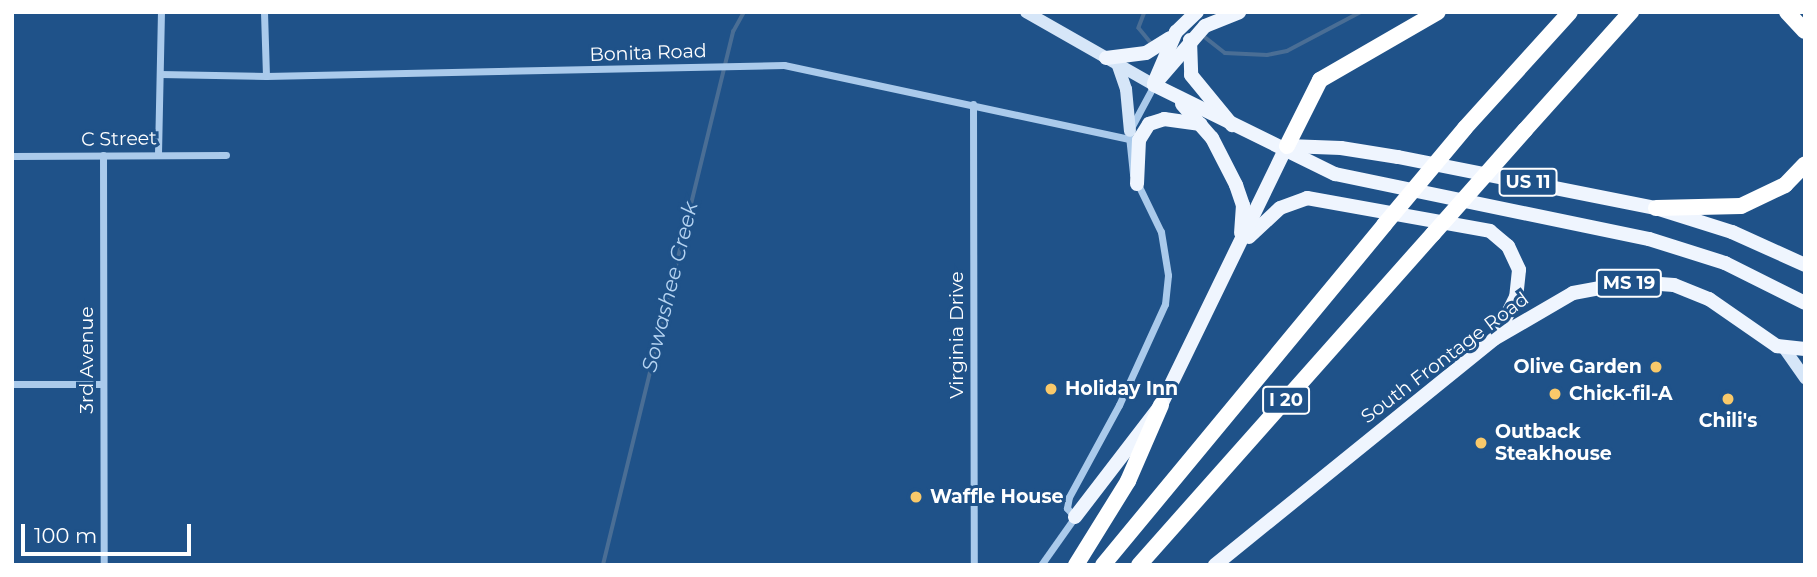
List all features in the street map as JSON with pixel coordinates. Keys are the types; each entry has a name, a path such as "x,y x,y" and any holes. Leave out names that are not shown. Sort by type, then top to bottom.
{"highway":[{"path":"1287,146 1320,80 1438,12"},
{"name":"I 20","path":"1103,565 1465,128 1570,12"},
{"name":"I 20","path":"1139,565 1631,12"},
{"path":"1619,27 1642,12"},
{"path":"1787,12 1805,31"},
{"name":"US 11","path":"1657,208 1741,206 1786,185 1805,164"},
{"path":"1076,565 1128,481 1161,405"}],"main road":[{"path":"1026,12 1154,85 1233,126"},
{"path":"1111,60 1146,53 1176,32 1197,12"},
{"path":"1154,85 1190,40 1213,21 1238,12"},
{"path":"1154,85 1176,32"},
{"path":"1190,40 1191,75 1233,126"},
{"path":"1111,60 1126,89 1130,135"},
{"path":"1176,97 1200,124 1240,194 1240,245"},
{"path":"1138,184 1139,140 1149,124 1164,119 1248,132"},
{"name":"US 11","path":"1233,126 1287,146 1341,148 1421,161 1657,208"},
{"path":"1075,517 1161,405 1287,146 1335,174 1588,223 1674,246 1750,274 1805,303"},
{"path":"1240,245 1279,208 1307,198 1479,227 1508,246 1519,270 1516,298 1494,339"},
{"path":"1657,208 1732,232 1805,265"},
{"name":"South Frontage Road","path":"1215,565 1494,339 1573,293 1643,282 1699,294 1784,348 1805,349"},
{"path":"1784,348 1805,378"}],"street":[{"path":"158,154 161,12"},
{"path":"264,12 266,76"},
{"name":"Bonita Road","path":"160,74 266,76 655,70 784,65 1130,135"},
{"path":"1041,565 1075,517 1068,508 1069,497 1119,405 1165,304 1168,275 1162,239 1138,184 1130,135 1154,85"},
{"name":"Virginia Drive","path":"973,104 974,565"},
{"name":"3rd Avenue","path":"103,155 104,565"},
{"name":"C Street","path":"12,156 226,155"},
{"path":"12,384 103,384"}],"waterway":[{"name":"Sowashee Creek","path":"603,565 733,32 744,12"},
{"path":"1145,12 1139,28 1151,43"},
{"path":"1206,38 1225,53 1267,55 1287,51 1361,12"}],"place":[{"name":"Olive Garden","path":"1656,367"},
{"name":"Holiday Inn","path":"1051,389"},
{"name":"Chick-fil-A","path":"1555,394"},
{"name":"Chili's","path":"1728,399"},
{"name":"Outback Steakhouse","path":"1481,443"},
{"name":"Waffle House","path":"916,497"}]}
